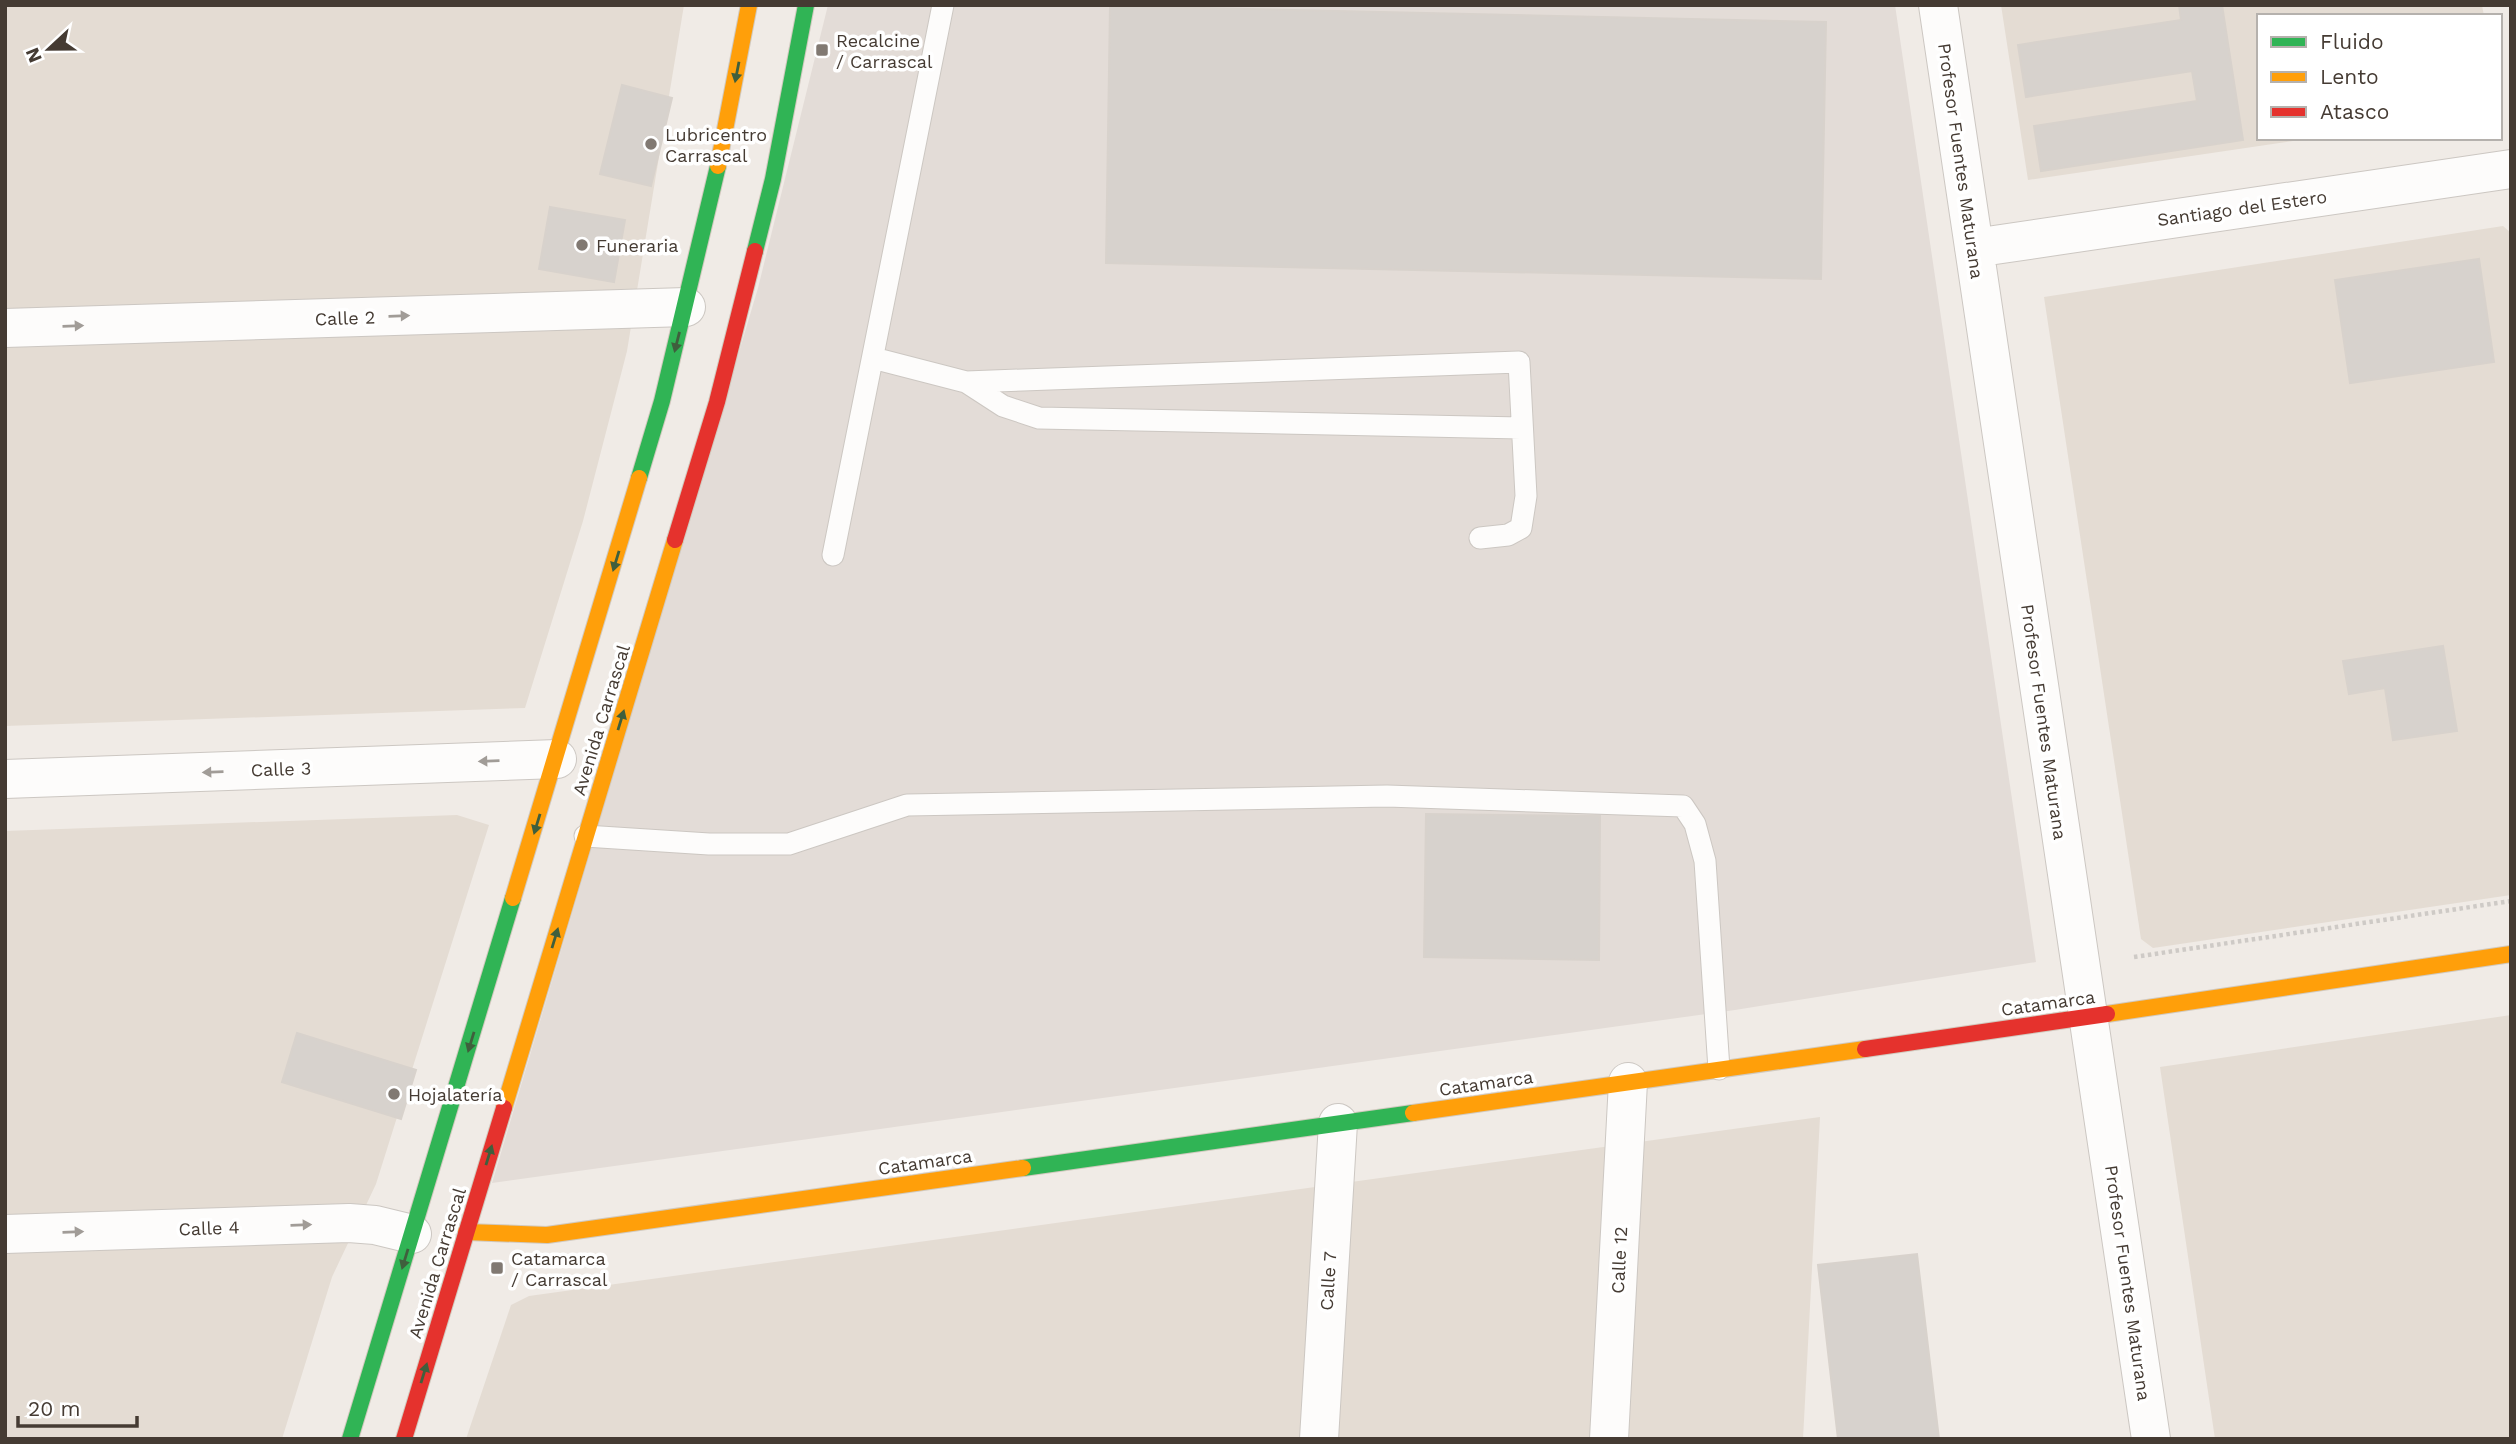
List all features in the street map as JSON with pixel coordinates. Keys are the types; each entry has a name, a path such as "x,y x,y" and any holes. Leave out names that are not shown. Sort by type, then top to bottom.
{"main road":[{"name":"Avenida Carrascal","path":"350,1439 640,482 686,307 712,194 749,5"},
{"name":"Avenida Carrascal","path":"404,1439 724,376 773,179 806,5"},
{"name":"Catamarca","path":"466,1232 514,1236 547,1235 2088,1017 2511,954"}],"street":[{"name":"Profesor Fuentes Maturana","path":"1938,5 2151,1439"},
{"name":"Santiago del Estero","path":"1974,248 2511,169"},
{"name":"Calle 2","path":"5,328 686,307"},
{"name":"Calle 3","path":"5,779 557,759"},
{"name":"Calle 12","path":"1609,1439 1628,1082"},
{"name":"Calle 7","path":"1319,1439 1338,1123"},
{"name":"Calle 4","path":"5,1234 349,1223 375,1225 412,1234"}],"lane":[{"path":"833,555 943,5"},
{"path":"873,358 966,382 1519,362 1526,496 1521,528 1508,535 1480,538"},
{"path":"966,382 1003,406 1038,418 1521,428"},
{"path":"585,836 709,844 789,844 908,805 1387,796 1683,806 1695,824 1705,861 1719,1069"}],"path":[{"path":"2134,957 2511,901"}],"shaded area":[{"path":"5,5 684,5 627,351 583,521 525,708 5,726"},
{"path":"828,5 1895,5 2036,962 1735,1010 492,1183 758,288"},
{"path":"2001,5 2482,5 2484,14 2257,14 2257,140 2299,140 2028,180"},
{"path":"2503,226 2511,233 2511,895 2153,948 2141,939 2044,297"},
{"path":"457,815 489,825 376,1184 332,1277 282,1439 5,1439 5,831"},
{"path":"2511,1015 2511,1439 2215,1439 2160,1067"},
{"path":"1820,1117 1803,1439 466,1439 511,1305 529,1296"}],"building":[{"path":"2179,5 2222,5 2243,140 2041,171 2034,126 2197,101 2192,71 2026,97 2018,45 2181,20"},
{"path":"1110,6 1826,22 1821,279 1106,263"},
{"path":"622,85 672,98 651,186 600,174"},
{"name":"Funeraria","path":"550,207 625,220 614,282 539,269"},
{"path":"2479,259 2494,362 2350,383 2335,280"},
{"path":"2443,646 2457,731 2393,740 2385,688 2349,694 2343,661"},
{"path":"1426,814 1600,816 1599,960 1424,957"},
{"path":"297,1033 416,1070 401,1119 282,1082"},
{"path":"1917,1254 1939,1439 1838,1439 1818,1265"}],"traffic: fast":[{"path":"755,251 773,179 806,5"},
{"path":"639,478 662,401 718,166"},
{"path":"350,1439 513,898"},
{"path":"1023,1168 1413,1113"}],"traffic: slow":[{"path":"718,166 749,5"},
{"path":"513,898 639,478"},
{"path":"504,1108 675,540"},
{"path":"2107,1014 2511,954"},
{"path":"1413,1113 1865,1049"},
{"path":"466,1232 547,1235 1023,1168"}],"traffic: jam":[{"path":"675,540 717,402 755,251"},
{"path":"1865,1049 2107,1014"},
{"path":"404,1439 504,1108"}],"place":[{"name":"Recalcine / Carrascal","path":"822,50"},
{"name":"Lubricentro Carrascal","path":"651,144"},
{"name":"Funeraria","path":"582,245"},
{"name":"Hojalatería","path":"394,1094"},
{"name":"Catamarca / Carrascal","path":"497,1268"}]}
